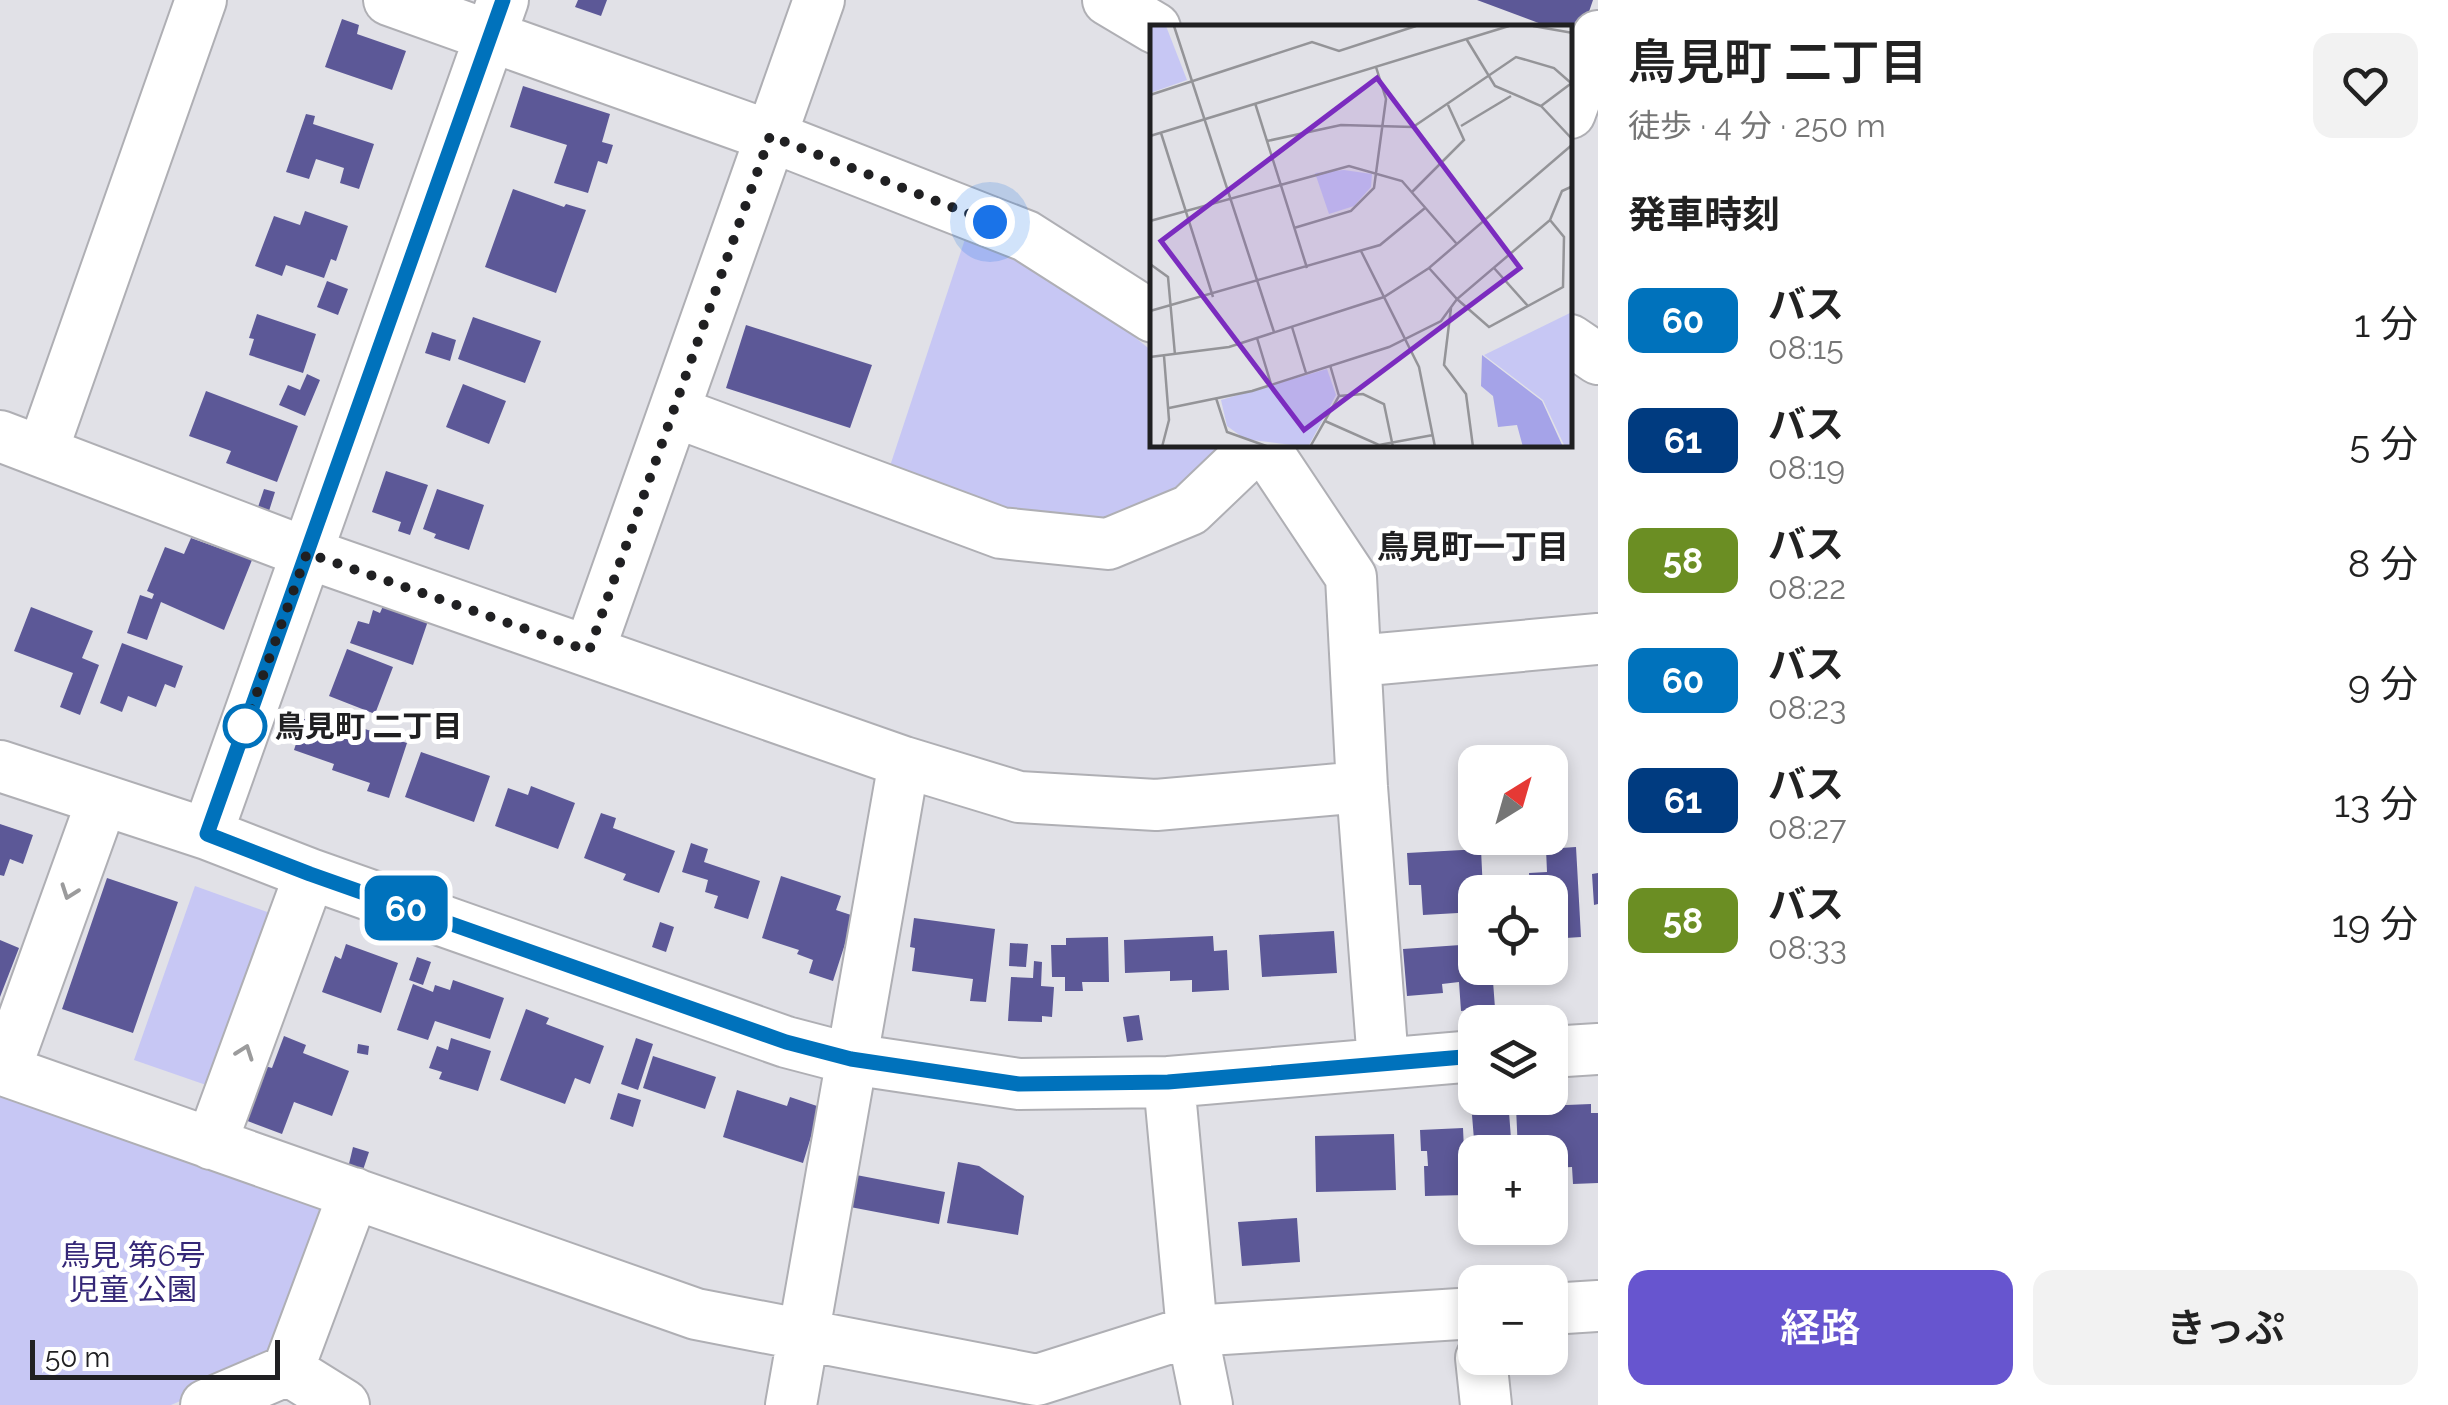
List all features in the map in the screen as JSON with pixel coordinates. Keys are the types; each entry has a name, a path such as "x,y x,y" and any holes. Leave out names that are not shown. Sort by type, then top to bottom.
{"street":[{"path":"202,0 21,444 307,553 904,762 1019,798 1156,805 1362,788"},
{"path":"389,0 497,18 770,136 1026,236 1150,315"},
{"path":"589,651 818,0"},
{"path":"1108,0 1150,26"},
{"path":"207,834 497,18"},
{"path":"1573,105 1598,36"},
{"path":"1573,342 1598,359"},
{"path":"675,412 1002,532 1108,544 1190,510 1257,448"},
{"path":"1262,448 1351,577 1362,788 1384,1062"},
{"path":"1356,661 1598,639"},
{"path":"791,1405 904,762"},
{"path":"0,766 207,834 786,1042 851,1059 1019,1084 1168,1082 1458,1057"},
{"path":"102,801 2,1069 696,1314 1037,1380 1192,1330 1458,1315"},
{"path":"211,1144 310,874"},
{"path":"1568,1050 1598,1048"},
{"path":"1168,1082 1192,1330 1208,1405"},
{"path":"206,1405 288,1370 354,1192"},
{"path":"1568,1308 1598,1306"},
{"path":"1085,1405 1134,1350"},
{"path":"288,1370 344,1405"},
{"path":"1483,1375 1486,1405"}],"green space":[{"path":"968,230 1045,270 1150,350 1150,448 1228,448 1180,494 1088,526 1032,522 889,469"},
{"path":"195,886 270,913 209,1086 134,1060"},
{"name":"鳥見 第6号 児童 公園","path":"0,1086 324,1199 330,1213 283,1340 246,1373 171,1405 0,1405"}],"building":[{"path":"578,0 607,0 601,16 575,7"},
{"path":"1477,0 1593,0 1580,38 1573,35 1573,25 1544,25"},
{"path":"342,19 359,25 357,34 406,51 392,90 325,67"},
{"path":"523,86 610,114 602,142 613,145 607,164 598,161 588,193 554,183 567,145 510,127"},
{"path":"306,114 315,116 313,124 374,144 359,189 340,183 344,168 316,159 309,179 286,172"},
{"path":"513,189 564,207 566,204 586,210 556,293 485,267"},
{"path":"305,211 348,226 336,261 331,259 324,278 286,265 282,276 255,266 274,216 300,225"},
{"path":"327,281 348,289 338,315 317,307"},
{"path":"257,314 316,334 303,373 249,355 254,339 249,338"},
{"path":"473,317 541,341 525,383 458,359"},
{"path":"746,325 872,365 850,428 726,388"},
{"path":"432,332 456,340 450,361 425,353"},
{"path":"307,374 320,380 305,416 279,405 288,385 300,390"},
{"path":"463,384 506,401 489,444 446,427"},
{"path":"206,391 298,426 277,482 226,463 231,451 189,436"},
{"path":"386,471 428,485 410,535 398,531 401,522 372,512"},
{"path":"264,489 275,492 269,511 258,507"},
{"path":"437,489 484,505 469,550 434,538 436,534 423,529"},
{"path":"191,538 252,560 224,630 161,602 147,640 127,633 140,595 152,599 154,594 147,591 165,547 184,554"},
{"path":"383,606 428,621 413,665 350,643 358,621 369,624 373,610 380,613"},
{"path":"31,607 93,631 82,658 99,665 80,715 60,707 73,673 14,651"},
{"path":"122,643 183,666 175,688 165,684 156,707 128,696 122,712 100,703"},
{"path":"347,649 393,667 375,714 329,696"},
{"path":"304,719 362,738 365,729 407,743 389,798 367,791 370,783 332,770 334,764 294,750"},
{"path":"421,752 490,776 474,822 405,797"},
{"path":"531,786 575,803 558,849 495,826 508,788 528,795"},
{"path":"601,813 616,818 613,828 675,851 659,893 623,880 626,874 584,858"},
{"path":"0,824 33,835 23,864 10,859 4,876 0,875"},
{"path":"691,843 708,849 704,862 760,881 748,919 714,908 718,896 705,892 708,880 682,872"},
{"path":"1576,847 1581,937 1568,938 1568,875 1529,875 1547,872 1546,855 1568,855 1568,848"},
{"path":"1458,850 1458,855 1481,855 1482,875 1458,875 1458,913 1423,915 1421,885 1409,885 1407,853"},
{"path":"1598,873 1598,904 1594,905 1592,874"},
{"path":"781,876 841,896 836,910 854,916 833,981 809,973 813,960 797,954 799,950 762,938"},
{"path":"107,878 178,902 133,1033 62,1009"},
{"path":"914,918 995,929 986,1002 970,1001 973,979 912,971"},
{"path":"660,922 674,927 666,952 652,947"},
{"path":"1334,931 1337,973 1262,977 1259,935"},
{"path":"1213,936 1214,951 1227,950 1229,990 1192,992 1192,980 1170,981 1170,971 1125,973 1124,940"},
{"path":"1108,937 1109,982 1082,982 1083,991 1065,991 1065,977 1052,977 1051,945 1066,945 1066,938"},
{"path":"0,940 19,948 0,997"},
{"path":"1010,943 1028,944 1026,967 1009,966"},
{"path":"346,944 398,963 381,1013 322,992 335,956 341,959"},
{"path":"1458,945 1458,982 1442,984 1443,993 1407,996 1403,949"},
{"path":"417,957 431,962 423,985 409,980"},
{"path":"1034,961 1042,962 1041,986 1054,987 1052,1017 1042,1016 1042,1022 1008,1021 1011,977 1033,978"},
{"path":"453,980 504,998 490,1039 435,1021 428,1040 397,1030 413,984 433,992 435,985 450,990"},
{"path":"1459,985 1493,985 1495,1005 1461,1005"},
{"path":"526,1009 549,1018 546,1024 604,1046 590,1084 575,1078 565,1104 500,1080"},
{"path":"1139,1015 1143,1040 1127,1042 1123,1017"},
{"path":"284,1036 306,1045 303,1053 349,1071 332,1116 294,1102 282,1134 245,1120 265,1066 272,1068"},
{"path":"451,1038 491,1051 478,1091 439,1079 442,1072 429,1068 437,1046 448,1050"},
{"path":"636,1038 653,1044 638,1090 621,1084"},
{"path":"358,1044 369,1046 368,1055 357,1053"},
{"path":"653,1056 716,1077 705,1109 643,1088"},
{"path":"737,1090 787,1106 790,1097 820,1107 803,1163 723,1137"},
{"path":"618,1093 641,1100 633,1127 610,1119"},
{"path":"1591,1104 1591,1113 1598,1113 1598,1183 1573,1184 1572,1167 1568,1167 1568,1135 1517,1135 1516,1115 1568,1115 1568,1105"},
{"path":"1472,1115 1509,1115 1511,1135 1474,1135"},
{"path":"1463,1128 1463,1135 1458,1135 1458,1195 1425,1196 1427,1151 1421,1151 1420,1130"},
{"path":"1394,1134 1396,1190 1316,1192 1315,1136"},
{"path":"353,1147 369,1152 362,1173 348,1168"},
{"path":"958,1162 979,1166 1024,1196 1018,1235 947,1223"},
{"path":"851,1174 945,1192 939,1224 845,1206"},
{"path":"1297,1218 1300,1262 1242,1266 1238,1222"}],"bus line":[{"name":"60","path":"503,0 207,834 786,1042 851,1059 1019,1084 1168,1082 1458,1057"}],"place":[{"name":"鳥見町 二丁目","path":"245,726"}],"district":[{"name":"鳥見町一丁目","path":"1473,546"}],"route":[{"path":"245,726 307,553 589,651 770,136 990,222"}]}
